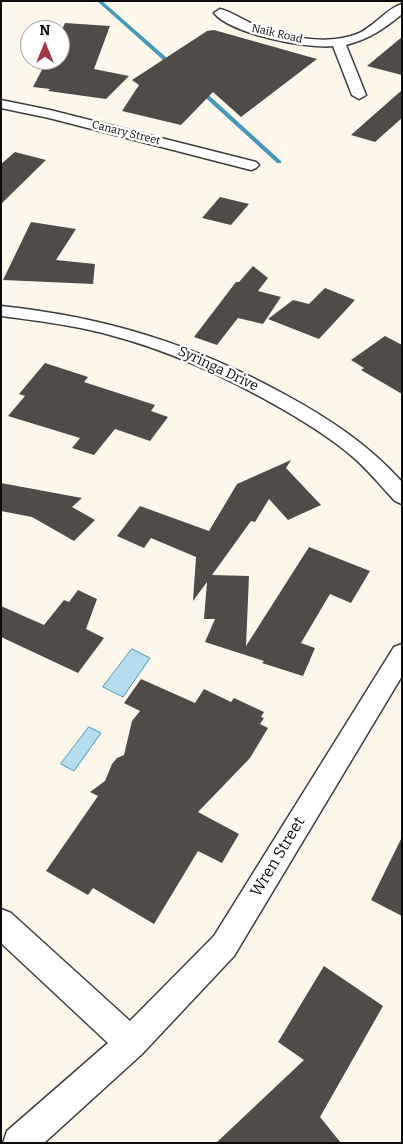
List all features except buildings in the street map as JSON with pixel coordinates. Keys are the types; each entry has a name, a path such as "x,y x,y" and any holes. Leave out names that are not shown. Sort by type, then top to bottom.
{"street":[{"name":"Naik Road","path":"220,13 237,23 264,32 314,42 338,42 362,36 374,30 402,8"},
{"path":"338,42 360,95"},
{"name":"Canary Street","path":"1,104 50,114 251,165"},
{"name":"Syringa Drive","path":"1,310 44,314 130,334 182,350 246,380 319,422 360,452 402,496"},
{"name":"Wren Street","path":"19,1143 131,1043 224,946 402,654"},
{"path":"1,923 131,1043"}],"water":[{"path":"132,649 150,658 123,697 103,687"},
{"path":"89,727 101,733 74,771 61,764"}],"waterway":[{"path":"99,1 173,66"},
{"path":"200,90 279,162"}]}
